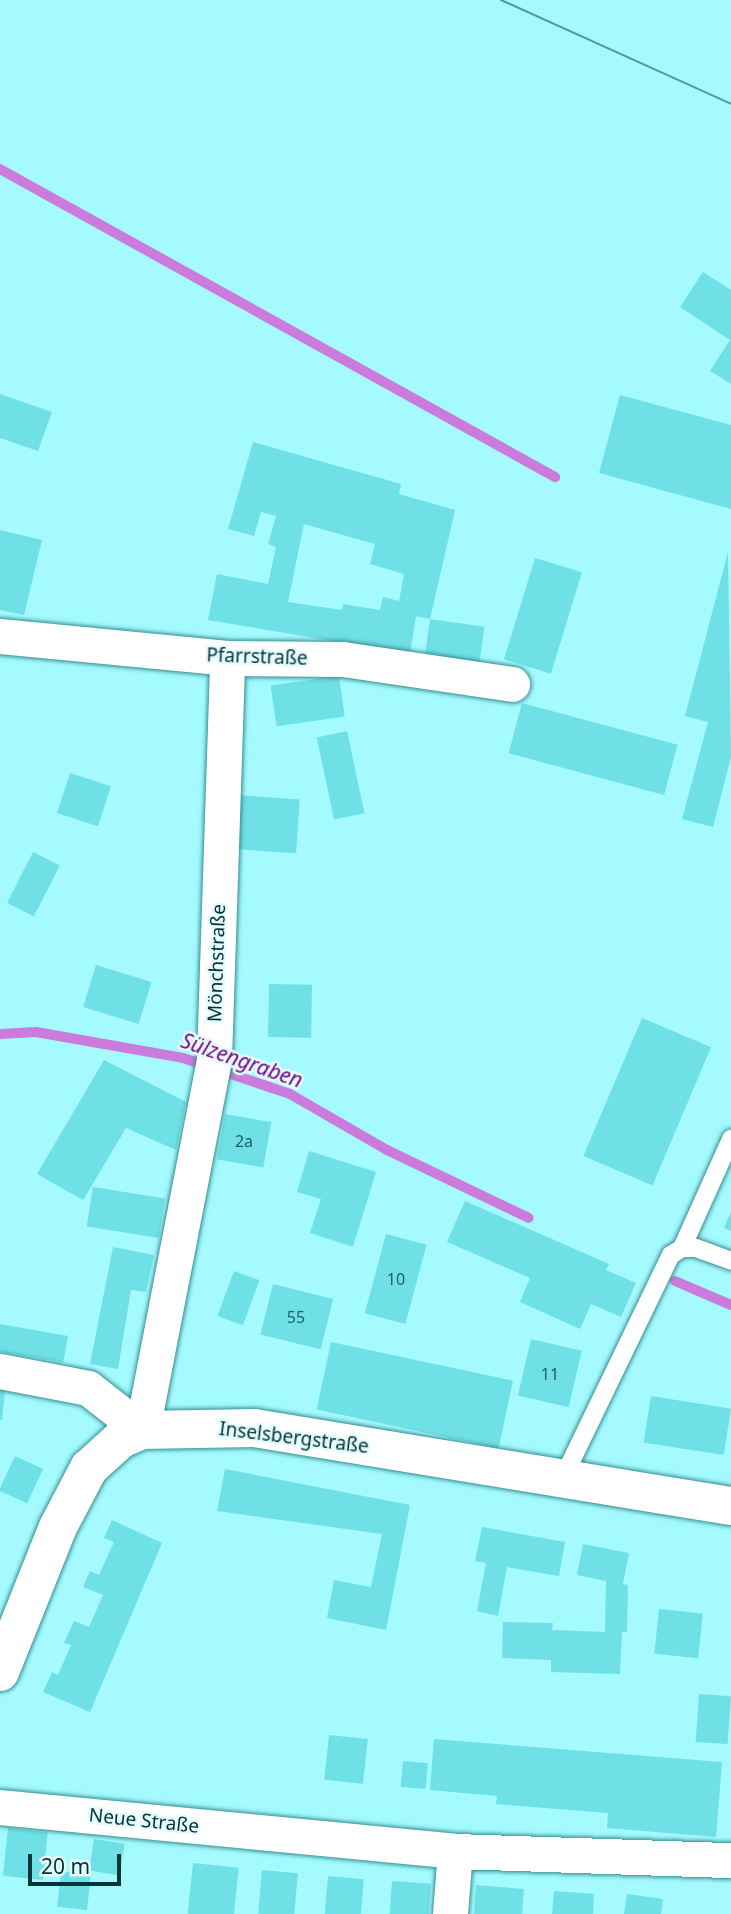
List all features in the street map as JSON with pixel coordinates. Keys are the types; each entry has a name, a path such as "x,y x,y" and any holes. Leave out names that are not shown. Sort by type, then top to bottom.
{"street":[{"name":"Pfarrstraße","path":"0,636 227,657 343,659 513,684"},
{"name":"Mönchstraße","path":"142,1430 212,1066 227,657"},
{"path":"0,1371 88,1388 142,1430"},
{"name":"Inselsbergstraße","path":"0,1672 58,1527 89,1468 121,1439 142,1430 254,1428 731,1506"},
{"name":"Neue Straße","path":"0,1807 455,1851 731,1860"},
{"path":"450,1914 455,1851"}],"lane":[{"path":"682,1248 731,1139"},
{"path":"563,1478 671,1255 682,1248 696,1248 731,1261"}],"building":[{"path":"703,272 731,290 731,384 710,371 730,340 680,307"},
{"path":"0,394 52,412 38,451 0,438"},
{"path":"620,395 731,425 731,509 599,473"},
{"path":"253,442 401,484 399,494 455,510 430,619 416,616 410,654 208,620 217,574 268,584 276,547 268,544 276,516 261,512 254,536 228,529","holes":["304,524 375,544 370,564 404,574 399,601 383,597 380,610 343,604 342,610 288,602"]},
{"path":"0,530 42,540 24,615 0,610"},
{"path":"728,552 731,757 713,827 682,819 708,722 685,716"},
{"path":"535,558 582,572 551,674 504,659"},
{"path":"430,619 484,627 479,664 425,657"},
{"path":"339,676 345,717 276,726 271,686"},
{"path":"522,703 678,745 664,795 509,753"},
{"path":"347,731 364,813 334,820 317,737"},
{"path":"70,773 111,786 98,826 57,813"},
{"path":"236,795 300,799 296,853 232,849"},
{"path":"33,852 60,866 34,916 7,903"},
{"path":"96,965 151,982 139,1024 83,1007"},
{"path":"269,984 312,985 311,1038 268,1037"},
{"path":"642,1018 711,1047 652,1185 583,1156"},
{"path":"104,1060 186,1102 176,1150 126,1128 83,1200 37,1174"},
{"path":"225,1114 271,1122 263,1167 217,1159"},
{"path":"309,1151 376,1172 353,1247 310,1233 321,1199 297,1192"},
{"path":"93,1187 165,1198 159,1238 87,1227"},
{"path":"465,1201 609,1264 606,1270 636,1283 621,1317 591,1304 580,1329 520,1302 530,1278 447,1242"},
{"path":"731,1212 731,1231 724,1228"},
{"path":"386,1234 427,1245 405,1324 365,1313"},
{"path":"113,1247 154,1255 146,1292 131,1290 118,1369 90,1364"},
{"path":"234,1271 259,1280 243,1325 218,1316"},
{"path":"273,1284 333,1299 321,1349 260,1334"},
{"path":"0,1324 68,1336 63,1363 0,1351"},
{"path":"531,1339 582,1351 569,1407 518,1396"},
{"path":"331,1342 513,1381 499,1448 317,1409"},
{"path":"0,1389 5,1390 2,1420 0,1420"},
{"path":"651,1396 731,1409 724,1455 644,1442"},
{"path":"15,1456 43,1469 27,1504 0,1491"},
{"path":"225,1469 410,1505 386,1630 327,1618 334,1580 371,1587 382,1534 217,1511"},
{"path":"112,1520 162,1543 90,1712 43,1692 52,1672 58,1675 71,1645 64,1643 74,1621 89,1627 103,1595 83,1587 90,1571 99,1575 114,1542 104,1538"},
{"path":"482,1527 565,1542 559,1576 507,1567 498,1616 477,1611 486,1563 475,1561"},
{"path":"583,1544 629,1553 623,1584 628,1585 627,1632 622,1632 620,1674 551,1672 551,1660 502,1658 503,1622 553,1623 552,1630 605,1632 606,1581 577,1575"},
{"path":"659,1609 703,1614 698,1658 654,1654"},
{"path":"699,1694 731,1696 728,1744 696,1742"},
{"path":"329,1735 368,1739 363,1784 324,1780"},
{"path":"434,1739 722,1762 716,1837 607,1828 608,1813 496,1804 497,1796 430,1790"},
{"path":"403,1761 428,1763 426,1789 401,1787"},
{"path":"8,1828 48,1832 43,1880 3,1876"},
{"path":"94,1839 125,1844 120,1875 89,1871"},
{"path":"193,1863 239,1868 234,1914 188,1914"},
{"path":"262,1870 298,1873 294,1914 258,1914"},
{"path":"61,1871 91,1874 87,1910 57,1907"},
{"path":"328,1876 364,1879 361,1914 325,1914"},
{"path":"392,1881 431,1884 429,1914 390,1914"},
{"path":"476,1885 524,1889 522,1914 474,1914"},
{"path":"554,1891 594,1894 593,1914 552,1914"},
{"path":"627,1894 663,1899 661,1914 624,1914"}],"waterway":[{"path":"0,169 555,477"},
{"name":"Sülzengraben","path":"0,1034 36,1032 183,1058 290,1094 387,1150 529,1218"},
{"name":"Sülzengraben","path":"675,1281 731,1305"}],"tram line":[{"path":"501,0 731,104"}]}
